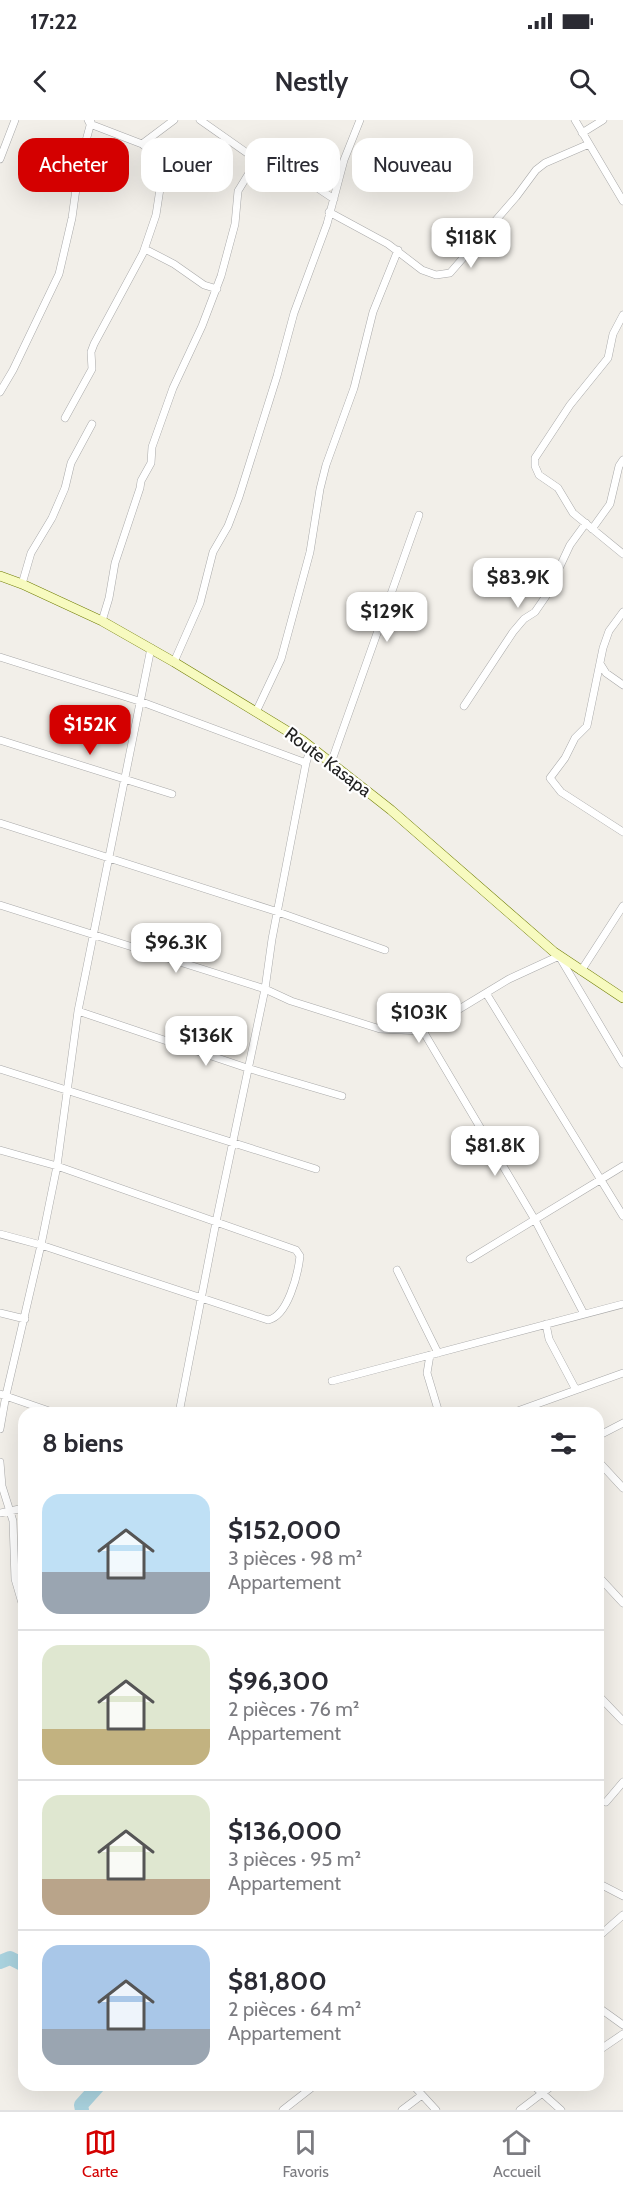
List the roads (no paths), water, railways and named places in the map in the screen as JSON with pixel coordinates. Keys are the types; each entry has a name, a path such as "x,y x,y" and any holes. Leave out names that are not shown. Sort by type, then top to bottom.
{"main road":[{"name":"Route Kasapa","path":"0,576 102,621 151,648 311,747 391,810 559,956 623,998"}],"street":[{"path":"0,159 15,120"},
{"path":"150,138 174,120"},
{"path":"200,120 245,152"},
{"path":"174,662 200,603 213,552 228,526 239,497 294,313 323,235 344,160 360,120"},
{"path":"574,120 623,201"},
{"path":"582,132 603,120"},
{"path":"0,392 2,383 59,274 90,121 141,144"},
{"path":"329,212 398,250 422,270 436,275 450,273 516,197 536,170 545,163 589,144"},
{"path":"102,621 110,598 115,563 141,481 151,463 152,447 165,409 217,289 235,224 238,192 245,180"},
{"path":"65,418 92,369 91,352 94,344 145,249 156,215 160,192"},
{"path":"323,192 334,199"},
{"path":"145,249 174,264 204,285 217,289"},
{"path":"256,712 280,659 310,552 326,465 354,388 373,312 398,250"},
{"path":"623,315 613,334 608,358 570,405 535,458 540,475 558,488 573,513 623,554"},
{"path":"22,584 31,554 52,518 65,488 71,463 92,424"},
{"path":"592,529 610,504 619,466 623,460"},
{"path":"331,763 419,515"},
{"path":"464,706 513,632 524,619 535,612 546,596 570,545 586,523"},
{"path":"623,612 609,631 603,648 586,726 550,778 561,792 623,832"},
{"path":"0,1429 3,1394 25,1319 57,1166 78,1011 142,702 151,648"},
{"path":"0,657 142,702 306,763"},
{"path":"601,665 606,673 623,685"},
{"path":"0,740 172,794"},
{"path":"180,1407 247,1068 265,989 306,763 311,747"},
{"path":"0,823 278,912 386,950"},
{"path":"0,905 265,989 291,1001 380,1029 423,1031 509,979 559,956 623,1064"},
{"path":"581,971 623,906"},
{"path":"486,993 623,1216"},
{"path":"78,1011 247,1068 342,1096"},
{"path":"423,1031 535,1220 584,1314"},
{"path":"0,1070 316,1169"},
{"path":"0,1150 57,1166 296,1250 300,1256 287,1303 280,1315 268,1320 41,1245 0,1234"},
{"path":"470,1259 623,1166"},
{"path":"397,1270 438,1353"},
{"path":"332,1382 623,1304"},
{"path":"0,1313 25,1319"},
{"path":"546,1324 549,1339 576,1390"},
{"path":"430,1355 427,1373 437,1407"},
{"path":"529,1407 623,1373"},
{"path":"3,1394 39,1407"},
{"path":"604,1433 623,1423"},
{"path":"0,1462 2,1486 11,1510 16,1545 15,1579 18,1589"},
{"path":"604,1467 623,1488"},
{"path":"0,1514 18,1509"},
{"path":"604,1582 623,1603"},
{"path":"604,1701 623,1721"},
{"path":"606,1802 623,1782"},
{"path":"604,1886 623,1896"},
{"path":"604,1932 623,1915"},
{"path":"604,2011 623,2025"},
{"path":"604,2047 623,2034"},
{"path":"283,2110 307,2091"},
{"path":"418,2091 436,2110"},
{"path":"539,2091 561,2110"},
{"path":"520,2110 546,2091"},
{"path":"402,2110 422,2095"}],"waterway":[{"path":"0,1962 10,1958 18,1962"},
{"path":"82,2110 81,2105 94,2091"}]}
